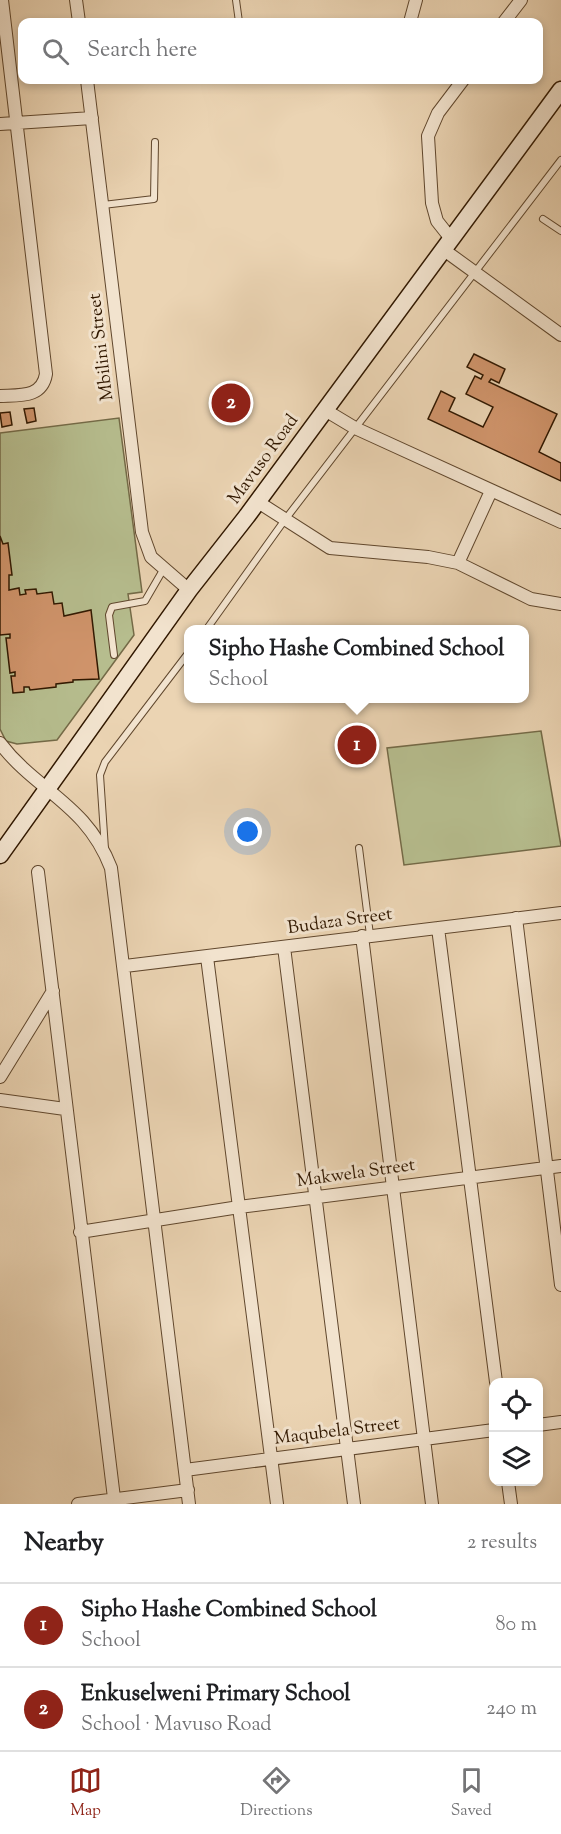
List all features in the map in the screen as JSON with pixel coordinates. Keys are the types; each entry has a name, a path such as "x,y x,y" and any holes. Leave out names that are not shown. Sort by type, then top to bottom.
{"street":[{"path":"0,396 36,392 44,385 46,374 2,0"},
{"path":"76,0 79,18"},
{"path":"411,18 416,0"},
{"path":"507,18 521,0"},
{"name":"Mbilini Street","path":"88,84 142,532 151,557 163,570 189,590"},
{"path":"456,84 428,136 432,203 437,221 448,245 476,273 561,335"},
{"name":"Mavuso Road","path":"0,855 189,590 258,502 561,90"},
{"path":"0,124 92,118"},
{"path":"325,410 355,428 561,522"},
{"path":"458,563 491,491"},
{"path":"258,502 318,542 338,550 428,557 458,563 531,599 561,604"},
{"path":"0,743 18,764 82,819 105,852 111,868 125,966 189,1504"},
{"path":"38,872 109,1500"},
{"name":"Budaza Street","path":"125,966 561,913"},
{"path":"516,918 561,1285"},
{"path":"438,928 495,1378"},
{"path":"366,936 393,1186 432,1504"},
{"path":"284,947 354,1504"},
{"path":"207,957 277,1504"},
{"path":"0,1077 53,991"},
{"path":"0,1100 65,1109"},
{"name":"Makwela Street","path":"80,1232 239,1207 561,1166"},
{"path":"543,1424 561,1422"},
{"name":"Maqubela Street","path":"185,1470 489,1432"},
{"path":"509,1486 511,1504"},
{"path":"78,1504 188,1490"}],"lane":[{"path":"236,0 238,18"},
{"path":"103,205 154,199 155,142"},
{"path":"210,625 284,521 561,160"},
{"path":"543,219 561,231"},
{"path":"114,655 109,615 112,607 144,601 163,570"},
{"path":"105,852 100,776 105,762 184,659"},
{"path":"359,848 366,936"}],"green space":[{"path":"119,418 142,592 128,594 134,635 57,740 17,744 6,741 0,729 0,433"},
{"path":"541,731 561,846 404,865 387,748"}],"building":[{"path":"474,354 505,369 499,383 491,379 489,382 557,414 539,452 561,463 561,481 428,419 441,391 455,398 449,411 483,427 493,407 466,394 475,376 481,379 483,375 467,367"},
{"path":"34,408 36,421 27,423 24,409"},
{"path":"10,412 12,425 2,427 0,413"},
{"path":"0,536 3,544 8,543 12,575 9,575 9,590 19,588 20,595 26,594 25,590 36,589 37,594 52,592 54,604 62,603 64,616 91,610 99,679 73,680 73,682 56,684 56,687 30,690 29,687 24,687 24,692 13,693 11,676 15,676 15,672 10,673 6,638 10,638 10,634 0,635"}],"place":[{"name":"Enkuselweni Primary School","path":"231,403"},
{"name":"Sipho Hashe Combined School","path":"357,745"}]}
